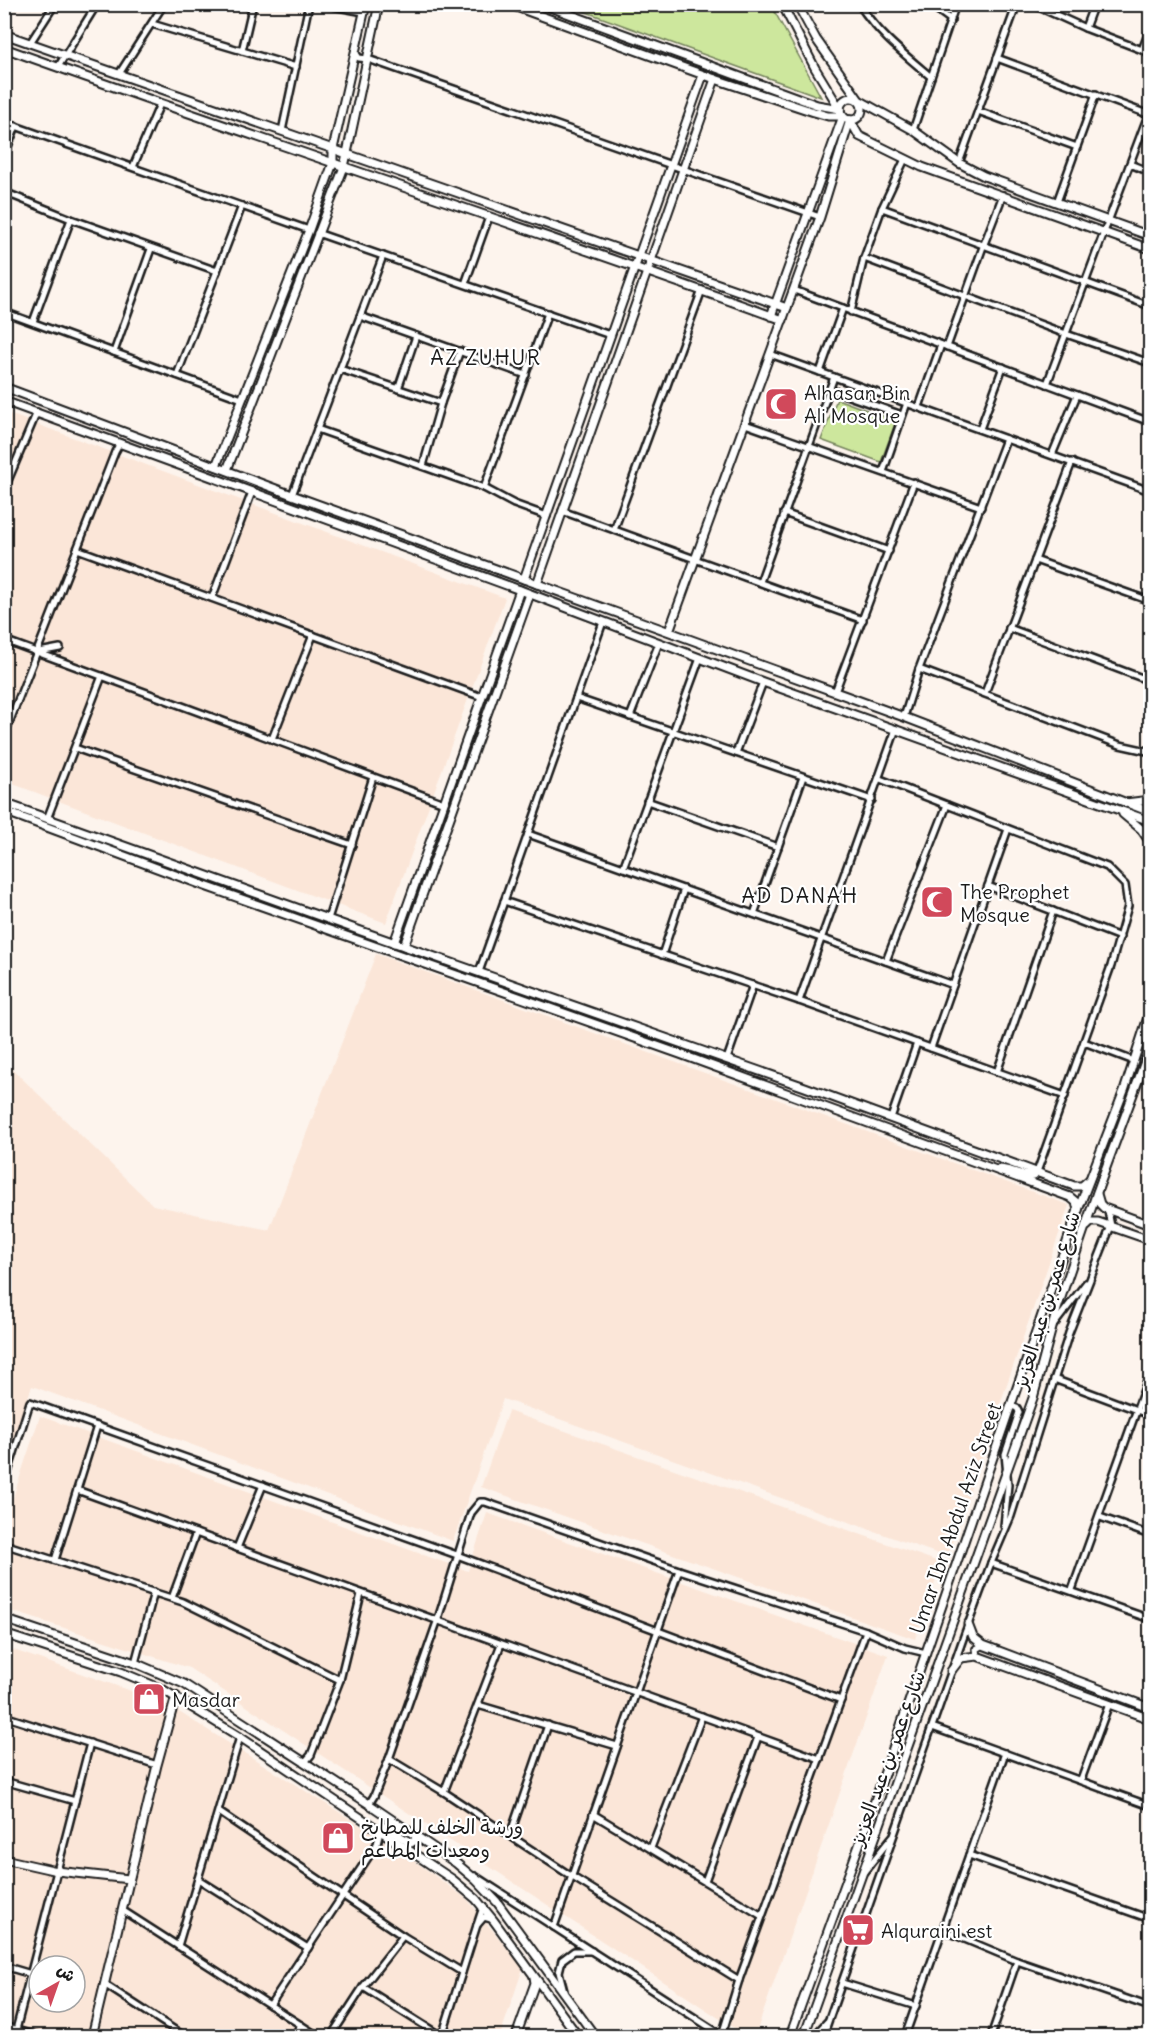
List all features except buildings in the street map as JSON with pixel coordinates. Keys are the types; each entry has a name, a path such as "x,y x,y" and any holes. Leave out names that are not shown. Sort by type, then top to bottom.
{"street":[{"path":"30,43 55,4"},
{"path":"58,67 97,4"},
{"path":"120,74 164,4"},
{"path":"242,51 253,4"},
{"path":"282,131 309,4"},
{"path":"216,466 333,163 333,149 365,8 322,4"},
{"path":"227,470 344,167 380,4"},
{"path":"508,4 703,75 814,112 828,116 844,115"},
{"path":"542,4 857,118 862,106 859,100 816,39 797,4"},
{"path":"782,4 815,68 859,136 905,159 1150,249"},
{"path":"859,4 874,26 891,44 931,77"},
{"path":"929,4 951,20"},
{"path":"912,130 956,4"},
{"path":"959,163 1017,4"},
{"path":"1032,4 1085,28 1150,53"},
{"path":"1085,28 1094,4"},
{"path":"152,24 296,67"},
{"path":"1142,50 1150,29"},
{"path":"4,34 787,308"},
{"path":"4,48 783,320"},
{"path":"355,52 359,58 368,59 820,217"},
{"path":"997,58 1150,113 1047,384"},
{"path":"524,579 703,75"},
{"path":"537,584 716,79"},
{"path":"1057,202 1096,94"},
{"path":"669,631 820,217 844,115 845,99 852,97 859,100 912,130 959,163 984,176 1150,236"},
{"path":"133,167 160,104"},
{"path":"978,111 1077,147"},
{"path":"771,316 844,115"},
{"path":"4,122 309,230"},
{"path":"4,157 16,126"},
{"path":"851,312 864,258 882,208 905,159"},
{"path":"1130,164 1150,172"},
{"path":"4,192 151,249 217,271"},
{"path":"919,407 1004,195"},
{"path":"177,375 242,206"},
{"path":"882,208 1150,306"},
{"path":"465,284 489,217"},
{"path":"33,322 71,219"},
{"path":"317,233 610,335"},
{"path":"114,352 151,249"},
{"path":"292,495 383,256"},
{"path":"864,258 1150,363"},
{"path":"614,530 699,289 707,280"},
{"path":"794,290 1150,422"},
{"path":"820,372 843,308"},
{"path":"4,312 242,399"},
{"path":"484,488 548,314"},
{"path":"360,316 526,375"},
{"path":"398,389 416,336"},
{"path":"423,466 441,403 460,351"},
{"path":"770,354 1150,491"},
{"path":"980,429 1003,367"},
{"path":"340,369 441,403"},
{"path":"760,582 834,377"},
{"path":"4,387 292,495 904,717 1150,812"},
{"path":"829,389 902,415"},
{"path":"1052,455 1077,394"},
{"path":"4,400 723,667 1150,821"},
{"path":"883,472 907,403"},
{"path":"4,490 37,412"},
{"path":"745,424 981,507"},
{"path":"317,429 484,488 514,504 546,516"},
{"path":"904,717 919,669 1006,439"},
{"path":"4,736 120,443"},
{"path":"984,693 1072,462"},
{"path":"835,692 914,482"},
{"path":"212,598 252,492"},
{"path":"562,511 863,620"},
{"path":"784,513 889,551"},
{"path":"77,549 482,696"},
{"path":"1035,561 1150,601"},
{"path":"399,956 400,945 444,803 520,590"},
{"path":"400,945 531,594"},
{"path":"479,972 603,622"},
{"path":"1009,628 1150,679"},
{"path":"272,739 313,635"},
{"path":"4,640 444,803"},
{"path":"630,717 659,643"},
{"path":"623,868 699,658 707,652 708,648 705,645"},
{"path":"37,652 60,648"},
{"path":"723,667 721,662 723,659 733,655"},
{"path":"919,669 1120,745 1150,750"},
{"path":"47,819 102,676"},
{"path":"736,753 763,681"},
{"path":"576,698 872,800"},
{"path":"799,1001 896,729"},
{"path":"75,748 352,845"},
{"path":"328,920 373,777"},
{"path":"754,914 803,777"},
{"path":"880,778 1107,867 1125,885 1128,906 1120,937 1037,1172 1030,1177 1011,1170 989,1168"},
{"path":"1125,803 1150,800"},
{"path":"647,801 778,847"},
{"path":"4,803 328,920 727,1059 1079,1187 1089,1180"},
{"path":"886,961 947,805"},
{"path":"1119,810 1140,829 1150,842"},
{"path":"4,811 399,956 680,1054 1070,1197 1076,1202 1078,1210"},
{"path":"931,1048 1008,829"},
{"path":"528,834 953,985"},
{"path":"988,886 1120,937"},
{"path":"662,955 684,889"},
{"path":"504,902 799,1001 1065,1096"},
{"path":"997,1072 1053,911"},
{"path":"727,1059 753,986"},
{"name":"Umar Ibn Abdul Aziz Street","path":"790,2037 926,1653 1078,1210 1134,1061 1150,1011"},
{"path":"1084,1042 1134,1061"},
{"path":"891,1118 917,1043"},
{"name":"شارع عمر بن عبد العزيز","path":"804,2037 1034,1398 1052,1327 1097,1192 1150,1048"},
{"path":"1097,1192 1100,1204 1108,1211 1150,1225"},
{"path":"823,2037 951,1671 1018,1495 1069,1333 1111,1226 1108,1211"},
{"path":"1085,1228 1095,1221 1150,1240"},
{"path":"1052,1327 1091,1277"},
{"path":"1072,1590 1150,1372"},
{"path":"1054,1379 1150,1414"},
{"path":"4,1485 30,1402 457,1555 841,1700"},
{"path":"1003,1536 1008,1507 1005,1454 1019,1412 1017,1408 1011,1406"},
{"path":"55,1560 97,1426"},
{"path":"237,1548 263,1485"},
{"path":"77,1490 820,1759"},
{"path":"369,1804 388,1760 437,1622 471,1513 476,1505 485,1502 679,1570 867,1631 905,1648 926,1653"},
{"path":"1100,1517 1150,1535"},
{"path":"172,1598 196,1533"},
{"path":"4,1544 183,1602 340,1680"},
{"path":"991,1563 1150,1619"},
{"path":"554,1927 679,1570"},
{"path":"135,1663 154,1592"},
{"path":"305,1762 311,1755 340,1680 361,1594"},
{"path":"4,1619 135,1663 169,1677 202,1695 723,2036 739,1980 867,1631"},
{"path":"968,1624 973,1637 983,1645 1150,1708"},
{"path":"4,1634 121,1672 176,1696 376,1826 452,1879 483,1907 577,2035"},
{"path":"444,1792 501,1644"},
{"path":"977,1656 976,1648 983,1645"},
{"path":"951,1671 961,1658 977,1656 1150,1719"},
{"path":"92,2037 157,1765 176,1696"},
{"path":"1081,1780 1109,1704"},
{"path":"478,1705 617,1746"},
{"path":"4,1716 157,1765"},
{"path":"651,1848 702,1716"},
{"path":"510,1835 548,1725"},
{"path":"932,1727 1150,1806"},
{"path":"178,1946 240,1737"},
{"path":"705,1881 758,1737"},
{"path":"36,1954 90,1743"},
{"path":"905,2037 1005,1753"},
{"path":"388,1760 444,1792 572,1876 739,1980"},
{"path":"4,1781 75,1802"},
{"path":"345,1806 365,1814 408,1842 415,1842 415,1835"},
{"path":"219,1812 403,1936 462,1972"},
{"path":"593,1814 762,1916"},
{"path":"270,2005 379,1840 376,1826"},
{"path":"863,1873 895,1834"},
{"path":"969,1856 1150,1919"},
{"path":"4,1859 57,1871 129,1879"},
{"path":"456,1863 497,1902 595,2037"},
{"path":"198,1879 308,1947"},
{"path":"363,1988 442,2037 483,1907"},
{"path":"122,1910 318,2037"},
{"path":"477,1925 484,1917 489,1917 494,1921"},
{"path":"943,1930 1017,1961 1150,2007"},
{"path":"331,2037 363,1988 403,1936"},
{"path":"566,1996 559,1972 562,1960 574,1951 593,1951"},
{"path":"991,2037 1017,1961"},
{"path":"4,1966 27,1973"},
{"path":"516,2037 535,1983 533,1975"},
{"path":"842,1983 916,2006"},
{"path":"104,1984 184,2037"},
{"path":"16,2030 27,1989"},
{"path":"529,1999 538,1992 550,1999"},
{"path":"814,2037 829,2019"},
{"path":"294,2037 302,2025"},
{"path":"4,2026 36,2037"}],"shaded area":[{"path":"4,412 505,598 386,923 5,781"},
{"path":"376,954 1069,1205 947,1557 503,1399 453,1541 32,1386 5,1463 5,1062 153,1205 269,1230"},
{"path":"508,1411 942,1563 915,1639 481,1487"},
{"path":"40,1416 468,1571 487,1513 888,1655 755,2036 746,2036 189,1668 5,1609 5,1522"},
{"path":"5,1647 163,1702 395,1847 467,1899 523,1968 500,2036 5,2036"}],"green space":[{"path":"579,5 771,5 821,97 578,9"},
{"path":"837,399 896,421 881,462 821,440"}],"place":[{"name":"Alhasan Bin Ali Mosque","path":"781,404"},
{"name":"The Prophet Mosque","path":"937,902"},
{"name":"Masdar","path":"149,1699"},
{"name":"ورشة الخلف للمطابخ ومعدات المطاعم","path":"338,1838"},
{"name":"Alquraini est","path":"858,1930"}],"district":[{"name":"AZ ZUHUR","path":"486,357"},
{"name":"AD DANAH","path":"800,895"}]}
